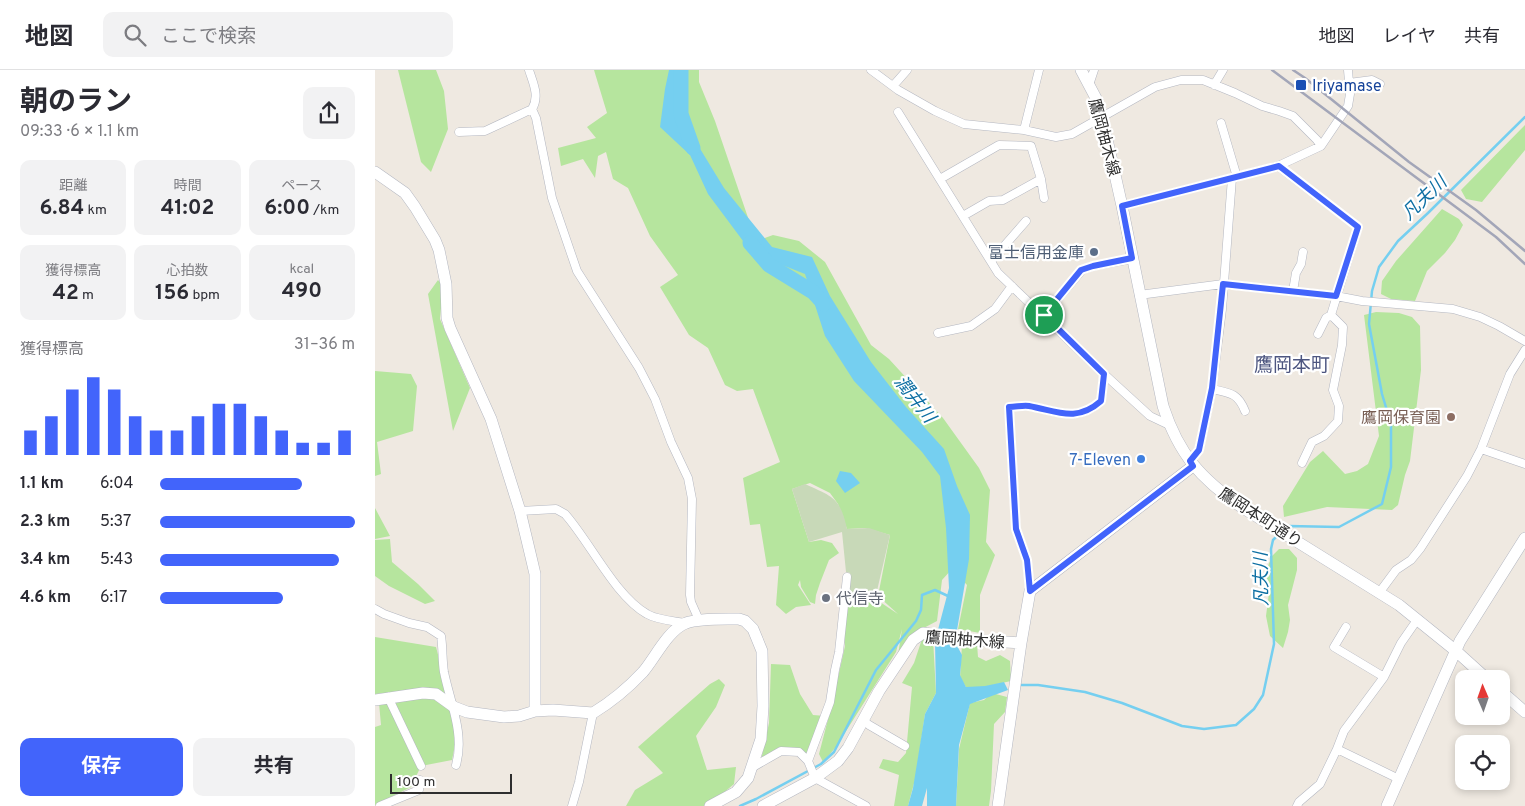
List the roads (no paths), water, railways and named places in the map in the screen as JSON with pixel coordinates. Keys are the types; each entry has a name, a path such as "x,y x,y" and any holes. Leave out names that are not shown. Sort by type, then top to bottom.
{"street":[{"path":"459,132 485,131 532,109 536,103 536,94 529,70"},
{"path":"871,70 893,86 935,111 963,124 1024,130 1057,137 1072,134 1155,87 1181,80 1203,80 1262,106 1293,116 1321,146"},
{"path":"893,86 907,70"},
{"path":"1024,130 1039,70"},
{"name":"鷹岡柚木線","path":"1081,70 1098,102 1122,206"},
{"path":"1089,85 1094,70"},
{"path":"1214,85 1223,70"},
{"path":"1122,206 1279,166 1321,146 1349,106 1348,70"},
{"path":"1349,83 1372,80 1380,84"},
{"path":"532,109 536,118 552,198 577,271 639,368 655,399 671,442 688,478 692,499 690,595 699,620"},
{"path":"898,112 998,273 1150,416 1169,425"},
{"path":"1030,591 1191,464 1199,450 1212,388 1234,177 1221,123"},
{"path":"940,179 999,145 1031,146 1041,179 1044,198"},
{"path":"1279,166 1358,227 1331,315 1326,318 1318,334"},
{"path":"375,172 405,193 435,240 439,250 445,284 447,318 450,328 491,419 520,511 535,574 535,711"},
{"path":"963,216 989,201 1003,200 1041,179"},
{"name":"鷹岡本町通り","path":"1122,206 1163,406 1174,436 1191,464 1219,492 1399,605 1477,670"},
{"path":"991,261 1026,221"},
{"path":"1293,291 1295,273 1301,264 1303,252"},
{"path":"1044,315 1081,270 1132,258"},
{"path":"1139,295 1223,284 1336,296 1361,301 1453,309 1480,317 1525,341"},
{"path":"938,333 971,326 995,308 1012,286"},
{"path":"1302,463 1311,442 1324,436 1338,421 1339,406 1333,390 1342,345 1343,327 1331,315"},
{"path":"1379,593 1397,570 1411,560 1420,549 1467,476 1481,449 1510,374 1525,350"},
{"path":"1030,591 1027,560 1016,529 1009,407 1027,406 1063,414 1079,414 1095,407 1101,401 1104,374"},
{"path":"1212,388 1233,394 1241,400 1245,411"},
{"path":"1481,449 1525,464"},
{"path":"520,511 556,510 565,514 612,579 630,600 648,615 685,623 699,620 739,619 745,621 753,629 762,651 763,728 761,739 753,767 740,789 710,806"},
{"path":"1387,806 1460,641 1525,538"},
{"path":"808,761 830,702 839,652 847,577"},
{"name":"鷹岡柚木線","path":"763,806 815,778 838,762 848,748 879,691 913,640 923,633 973,640 1021,643 1030,591"},
{"path":"375,609 409,623 427,627 441,636 444,672 459,742 459,755 456,765"},
{"path":"1297,806 1299,802 1320,784 1344,731 1384,677 1401,643 1417,620"},
{"path":"572,806 579,782 593,713 631,684 644,671 671,635 685,623"},
{"path":"1345,628 1334,647 1384,677"},
{"path":"998,806 1021,643"},
{"path":"375,700 423,693 436,694 453,707 467,712 504,717 519,716 535,711 553,710 593,713"},
{"path":"388,697 421,766"},
{"path":"1510,699 1525,712"},
{"path":"863,720 905,746"},
{"path":"1337,749 1399,780"},
{"path":"753,767 781,751 799,752 808,761 815,778 863,805"},
{"path":"380,806 419,790 420,780"}],"water":[{"path":"669,70 688,70 677,118 699,147 724,188 772,247 812,257 830,296 871,362 906,407 944,449 970,515 969,559 955,642 962,655 960,675 966,687 1004,682 1008,690 970,704 959,745 956,806 927,806 927,788 922,806 908,806 913,788 925,714 936,693 935,641 949,588 946,528 940,476 922,452 854,381 825,336 805,274 752,253 708,194 690,155 660,127"},
{"path":"840,471 851,473 860,483 845,493 836,481"}],"waterway":[{"name":"潤井川","path":"681,70 681,114 693,148"},
{"name":"凡夫川","path":"1284,530 1288,526 1339,527 1382,504 1391,467 1391,424 1382,394 1369,324 1372,291 1379,267 1398,241 1525,117"},
{"name":"潤井川","path":"750,243 769,265 813,292 824,304"},
{"name":"凡夫川","path":"1017,685 1038,685 1085,692 1122,703 1182,726 1204,729 1236,725 1254,709 1263,695 1274,644 1271,549 1273,540 1278,535"},
{"path":"740,806 821,764 834,752 876,670 916,621 921,610 922,595 935,590 948,596"}],"railway":[{"path":"1272,70 1496,237 1525,264"},
{"path":"1293,70 1409,162 1476,210 1525,251"}],"place":[{"name":"Iriyamase","path":"1301,85"},
{"name":"富士信用金庫","path":"1094,252"},
{"name":"鷹岡保育園","path":"1451,417"},
{"name":"7-Eleven","path":"1141,459"},
{"name":"代信寺","path":"826,598"}],"district":[{"name":"鷹岡本町","path":"1292,364"}]}
